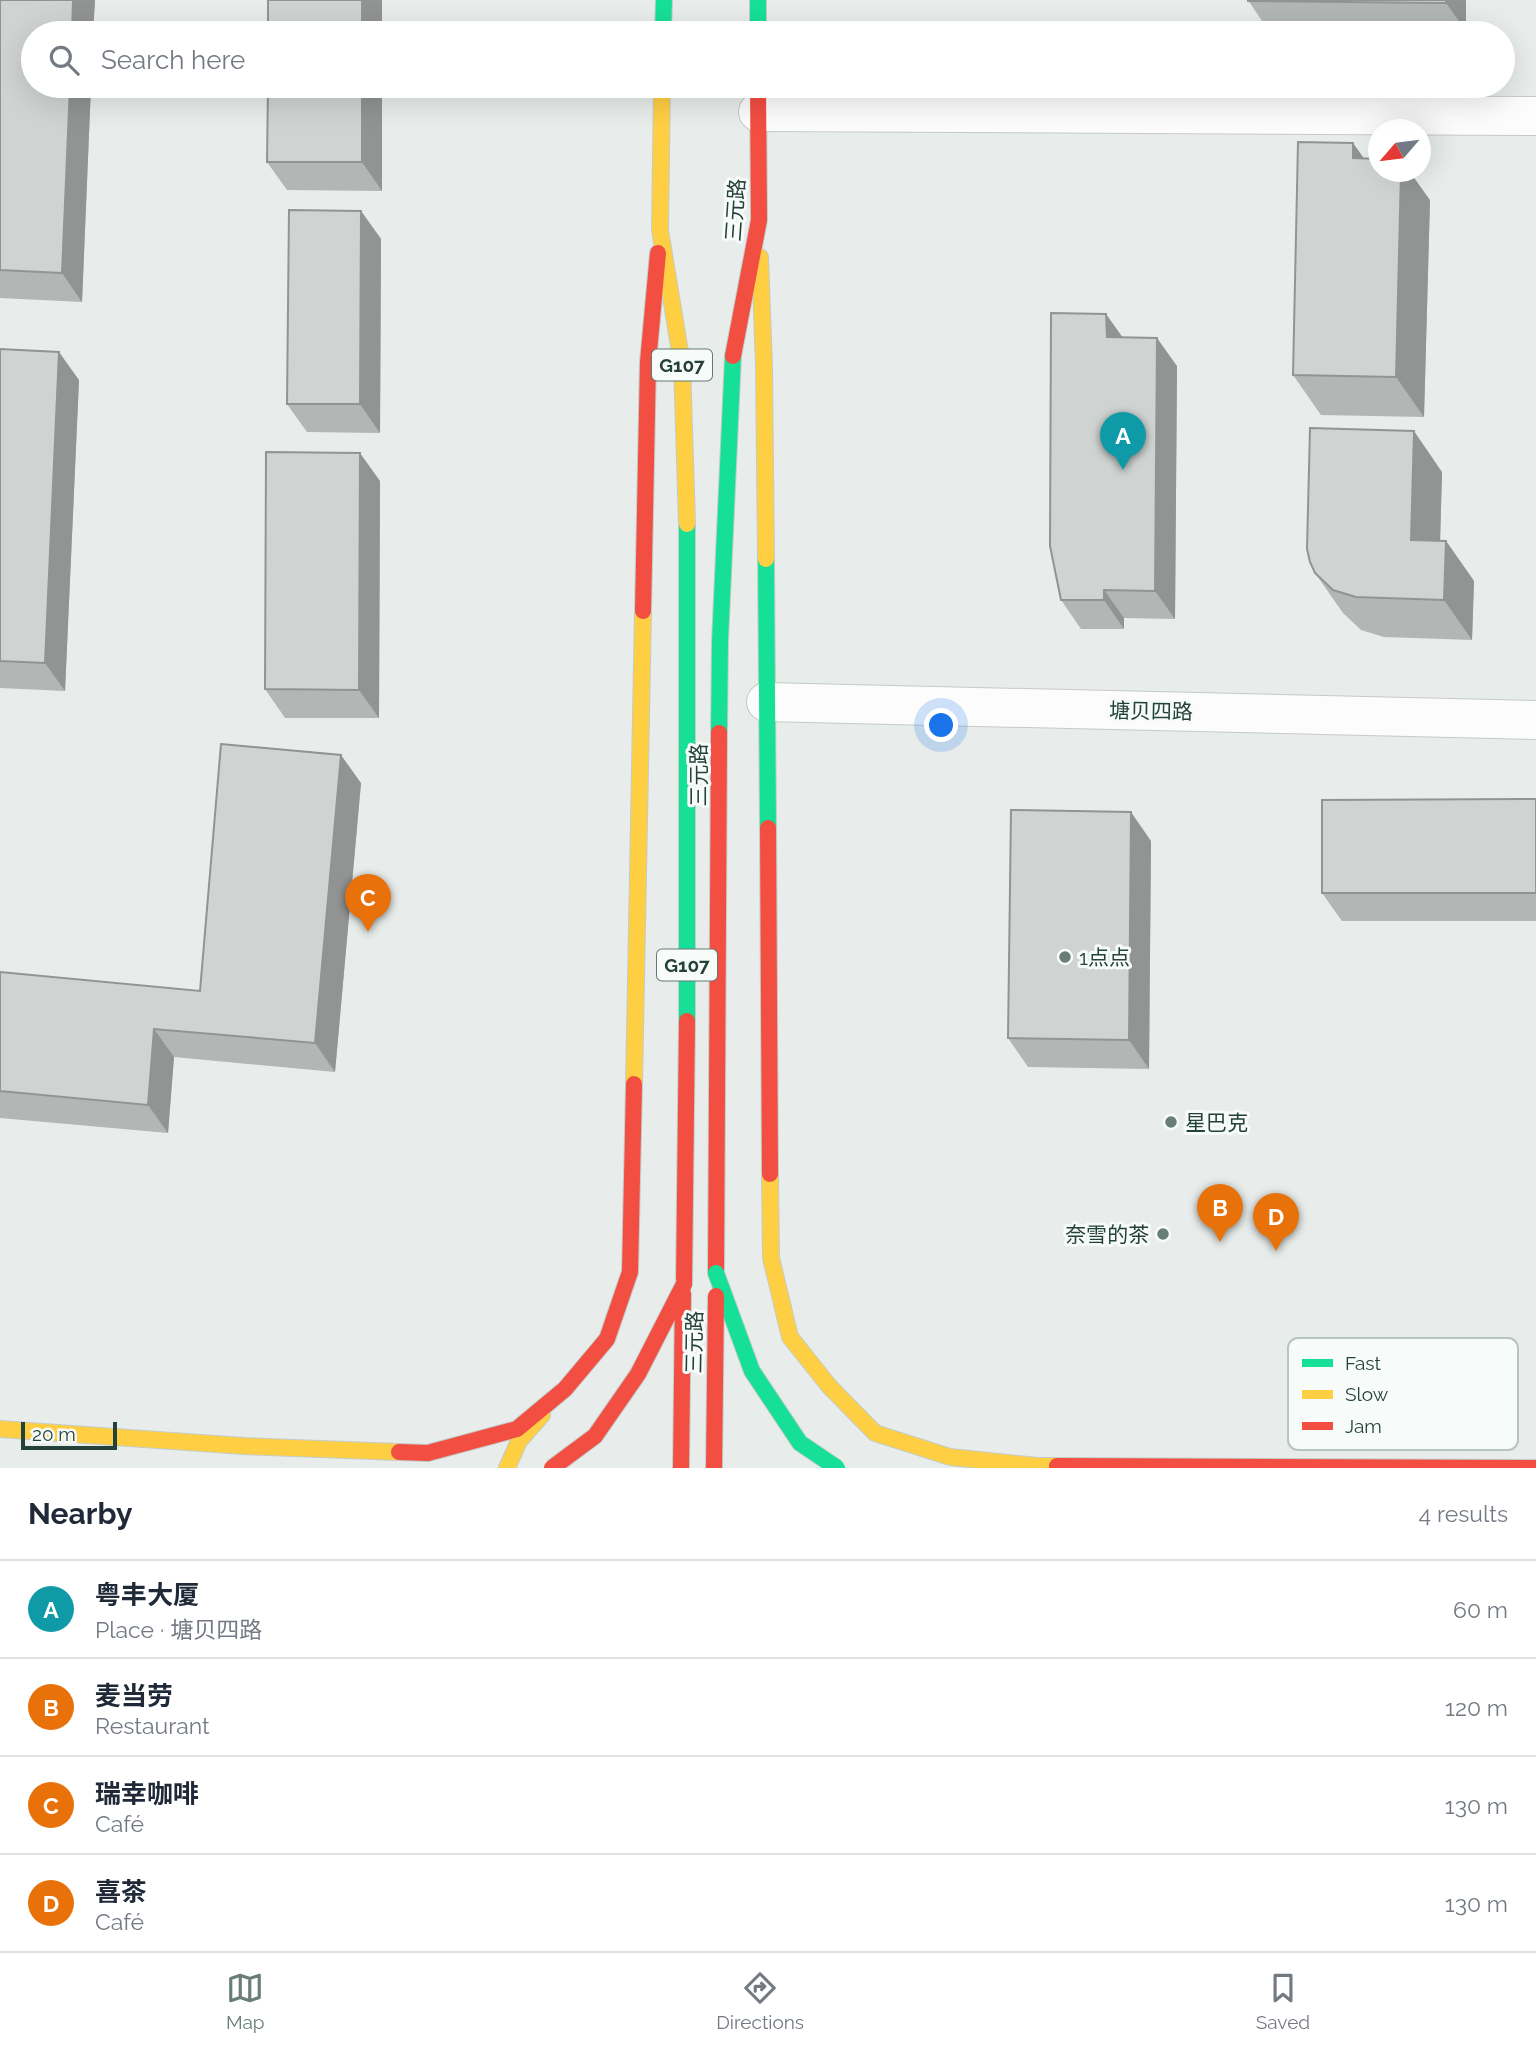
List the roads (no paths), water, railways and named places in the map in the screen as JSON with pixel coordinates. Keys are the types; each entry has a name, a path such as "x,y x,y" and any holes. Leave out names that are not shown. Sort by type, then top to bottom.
{"main road":[{"path":"663,21 664,0"},
{"path":"758,0 758,21"},
{"name":"三元路","path":"662,98 660,230 682,364 688,645 688,909 681,1468"},
{"name":"三元路","path":"714,1468 720,641 732,363 759,220 758,99"},
{"path":"759,220 764,366 771,1258 790,1337 829,1386 877,1437 881,1447"},
{"path":"507,1468 519,1441 607,1339 630,1272 648,362 660,230"},
{"path":"716,1273 752,1371 800,1443 837,1468"},
{"path":"552,1468 595,1436 638,1374 684,1284"},
{"path":"626,1354 696,1341 766,1353"},
{"path":"0,1429 244,1446 428,1452 517,1429 565,1389 606,1366"},
{"path":"798,1369 829,1386 875,1433 950,1457 1038,1466 1536,1468"}],"street":[{"path":"758,99 1536,116"},
{"name":"塘贝四路","path":"766,702 1536,720"}],"place":[{"name":"粤丰大厦","path":"1123,470"},
{"name":"瑞幸咖啡","path":"368,932"},
{"name":"1点点","path":"1065,957"},
{"name":"星巴克","path":"1171,1122"},
{"name":"奈雪的茶","path":"1163,1234"},
{"name":"麦当劳","path":"1220,1242"},
{"name":"喜茶","path":"1276,1251"}]}
